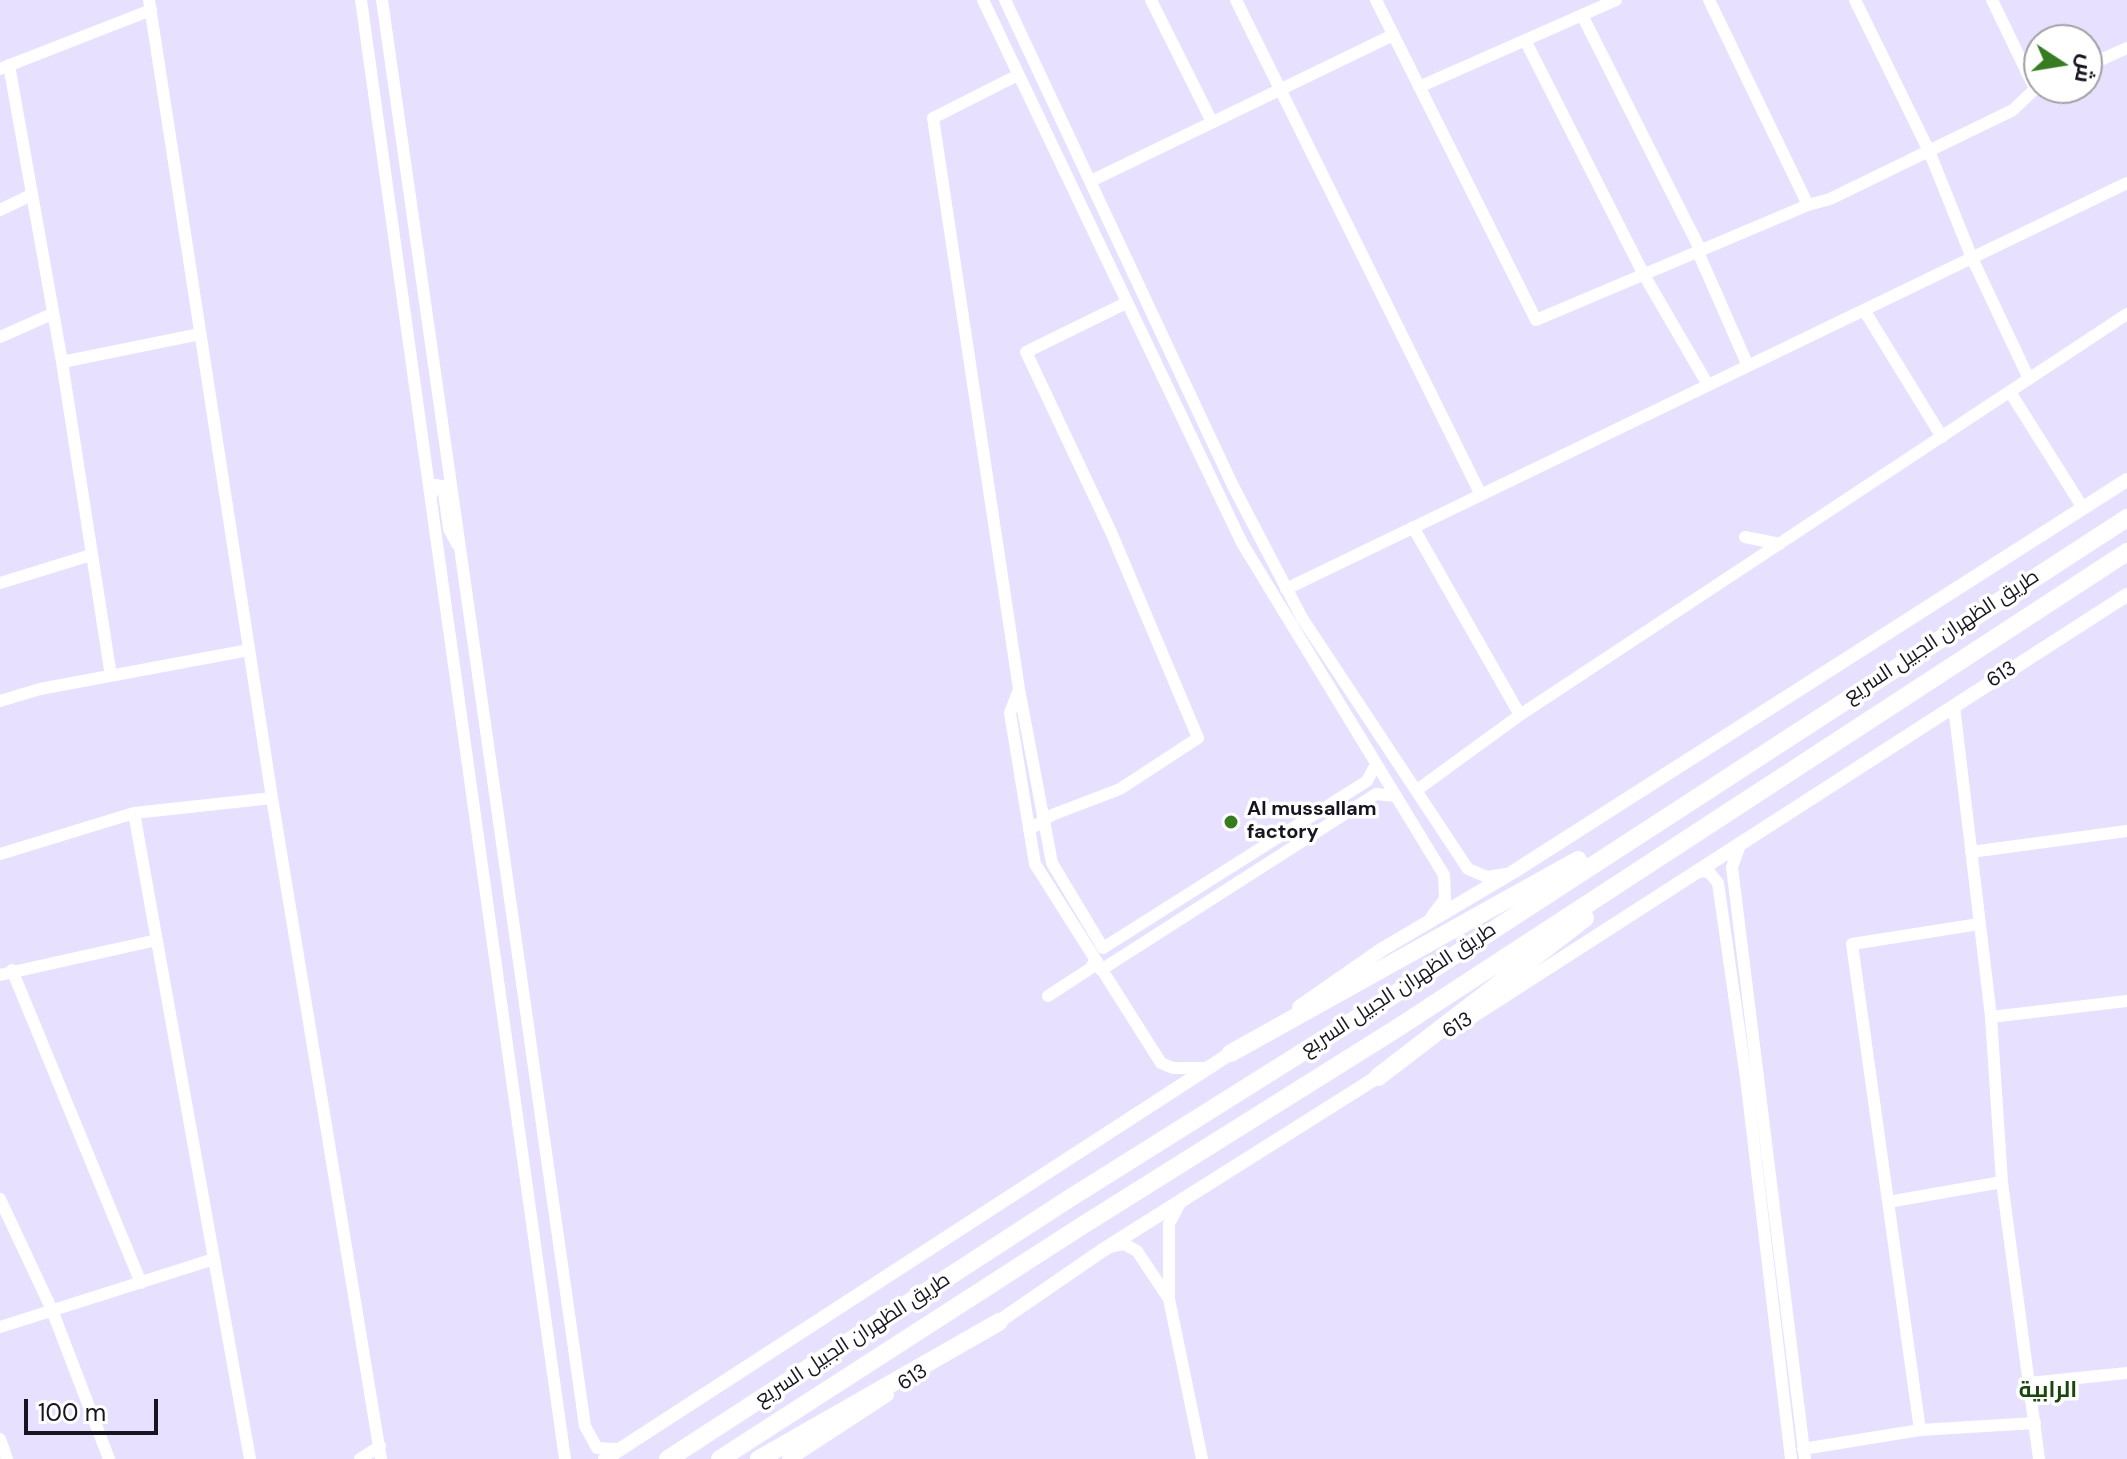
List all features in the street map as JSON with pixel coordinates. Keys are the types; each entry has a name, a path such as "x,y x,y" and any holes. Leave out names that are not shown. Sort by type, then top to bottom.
{"highway":[{"name":"طريق الظهران الجبيل السريع","path":"668,1459 1067,1200 1381,1003 1767,749 2127,518"},
{"name":"طريق الظهران الجبيل السريع","path":"720,1459 1080,1227 1399,1027 2127,552"},
{"path":"2053,599 2127,560"},
{"path":"1231,1053 1520,893 1767,749"},
{"path":"1378,1077 1709,822"},
{"path":"759,1459 999,1322"}],"main road":[{"path":"605,1459 1420,927 1513,872 2127,480"},
{"name":"613","path":"789,1459 1185,1197 1378,1077 2127,595"}],"street":[{"path":"361,0 565,1459"},
{"path":"382,0 585,1426 597,1448 611,1451 623,1447"},
{"path":"983,0 1242,543 1444,875 1447,888 1440,909 1420,927"},
{"path":"1005,0 1233,486 1302,618 1468,869 1487,877 1513,872"},
{"path":"1151,0 1212,122"},
{"path":"1236,0 1481,495"},
{"path":"1376,0 1536,320 1808,205 1830,199 2013,110 2023,101"},
{"path":"1419,87 1616,0"},
{"path":"1709,0 1808,205"},
{"path":"1855,0 1929,151 1972,258 2029,379"},
{"path":"1992,0 2023,61"},
{"path":"111,676 62,362 5,67 150,5 272,798 380,1453 360,1459"},
{"path":"1582,15 1700,252 1748,366"},
{"path":"1091,181 1393,35"},
{"path":"1525,40 1644,275 1708,385"},
{"path":"2103,59 2127,48"},
{"path":"1018,75 933,118 1019,689 1052,863 1098,958"},
{"path":"1286,589 2127,183"},
{"path":"0,210 31,195"},
{"path":"1029,830 1044,819 1120,789 1198,738 1111,532 1026,352 1126,303"},
{"path":"1864,310 1942,437"},
{"path":"0,337 52,314"},
{"path":"1417,790 1520,715 2127,314"},
{"path":"62,362 200,334"},
{"path":"2010,392 2083,508"},
{"path":"431,497 435,485 443,486 449,529 462,554"},
{"path":"1413,527 1520,715"},
{"path":"1745,537 1780,544"},
{"path":"0,583 91,555"},
{"path":"0,701 249,650"},
{"path":"458,687 470,725 475,757 485,759 489,749"},
{"path":"1019,689 1010,713 1035,864 1098,958 1161,1063 1173,1068 1205,1068"},
{"path":"1954,706 1991,1017 2002,1182 2039,1459"},
{"path":"1048,996 1091,968 1098,958 1367,781 1375,766"},
{"path":"1098,958 1293,848 1376,794 1395,796"},
{"path":"0,854 134,813 272,798"},
{"path":"134,813 250,1459"},
{"path":"1293,848 1302,822"},
{"path":"1971,852 2127,831"},
{"path":"1744,841 1735,853 1732,867 1804,1454 1920,1430 2035,1423"},
{"path":"1693,872 1709,872 1718,883 1746,1078 1791,1459"},
{"path":"1920,1430 1852,944 1979,924"},
{"path":"141,1283 6,973 157,940"},
{"path":"1991,1017 2127,1001"},
{"path":"1888,1202 2002,1182"},
{"path":"1185,1197 1169,1224 1169,1299 1202,1459"},
{"path":"0,1199 52,1310 109,1459"},
{"path":"1103,1250 1124,1244 1137,1251 1169,1299"},
{"path":"0,1327 214,1259"},
{"path":"2029,1383 2127,1373"},
{"path":"564,1436 570,1443 579,1445 585,1426"},
{"path":"0,1439 7,1459"}],"place":[{"name":"Al mussallam factory","path":"1231,822"}],"district":[{"name":"الرابية","path":"2048,1391"}]}
